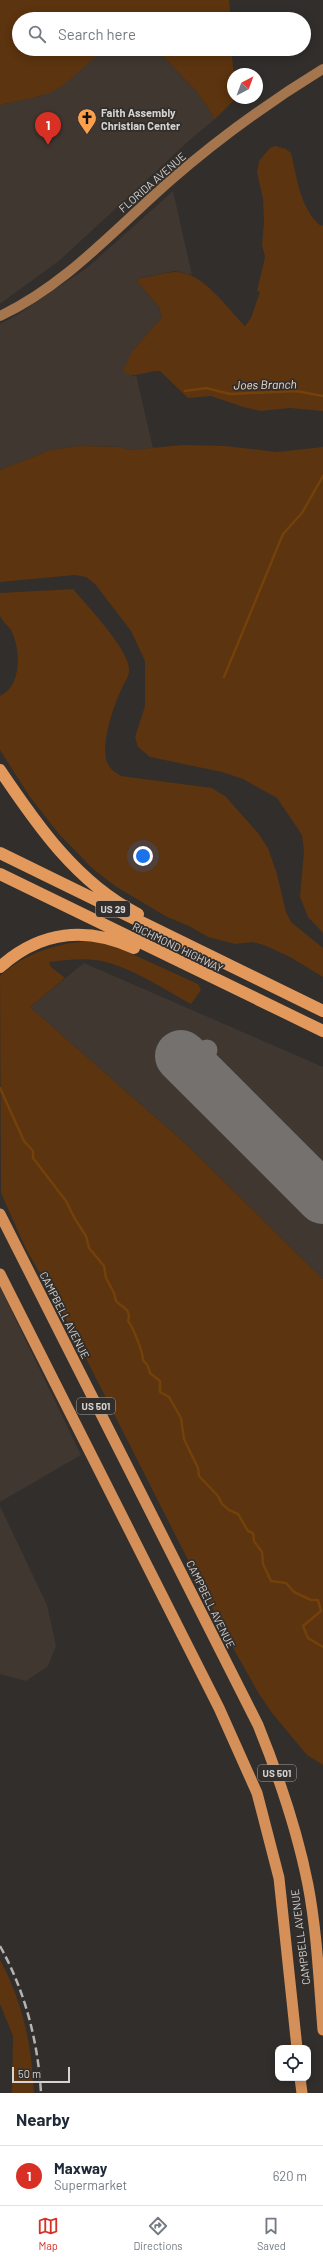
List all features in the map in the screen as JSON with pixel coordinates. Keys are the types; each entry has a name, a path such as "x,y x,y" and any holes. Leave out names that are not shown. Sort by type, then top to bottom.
{"highway":[{"path":"0,770 54,845 76,868 108,896 225,964"},
{"name":"US 29","path":"0,853 225,964"},
{"name":"RICHMOND HIGHWAY","path":"0,874 323,1031"},
{"path":"0,967 25,950 45,940 64,935 83,934 104,936 147,954 177,961"},
{"name":"RICHMOND HIGHWAY","path":"225,964 323,1011"},
{"name":"CAMPBELL AVENUE","path":"0,1214 258,1725 282,1785 296,1833 308,1886 323,2030"},
{"name":"CAMPBELL AVENUE","path":"0,1274 219,1708 257,1793 279,1878 297,2045"},
{"path":"300,2081 302,2093"}],"main road":[{"name":"FLORIDA AVENUE","path":"0,316 35,297 72,270 171,180 248,118 323,70"}],"shaded area":[{"path":"0,0 229,0 230,12 12,12 12,56 98,56 62,86 55,90 40,96 0,105"},
{"path":"96,56 163,56 197,92 215,119 192,138 60,260 0,304 0,105 41,96 61,86"},
{"path":"163,56 232,56 233,68 227,68 227,104 230,104 215,119 197,92"},
{"path":"275,146 286,149 291,153 300,192 308,211 321,226 323,225 323,411 290,408 260,411 211,396 188,398 160,371 135,375 127,373 123,370 133,350 162,317 159,307 137,281 141,278 174,272 187,274 206,285 245,326 251,318 260,292 257,291 265,257 262,245 264,222 263,199 257,172 259,161 270,148"},
{"path":"173,191 192,275 175,271 141,278 137,281 159,307 162,317 133,350 132,377 136,375 153,448 130,450 120,447 79,446 50,450 0,470 0,324 17,315 88,267"},
{"path":"183,445 225,446 277,452 323,447 323,933 308,917 300,897 304,851 302,835 277,798 243,779 222,772 150,757 138,747 135,737 145,706 145,661 131,631 95,584 86,577 75,575 0,582 0,470 50,450 79,446 120,447 130,450"},
{"path":"73,589 122,650 129,668 128,676 119,695 106,737 105,748 109,766 121,776 212,788 226,797 258,833 268,848 277,874 286,912 291,922 323,948 323,977 290,957 264,945 252,942 235,944 208,937 189,926 167,917 115,886 92,868 59,834 30,797 0,750 0,696 7,691 16,676 18,657 17,647 11,630 0,615 0,593"},
{"path":"95,941 121,949 198,984 201,990 191,1004 119,966 95,960 66,960 49,962 51,967 65,978 30,1007 186,1144 323,1279 323,1765 307,1755 272,1713 259,1694 227,1637 68,1323 25,1247 1,1193 0,976 21,961 44,950 56,946"},
{"path":"84,963 323,1067 323,1279 186,1144 30,1007"},
{"path":"0,1287 81,1455 0,1502"},
{"path":"0,1506 47,1605 56,1646 48,1666 26,1681 0,1674"},
{"path":"0,1960 15,1992 25,2025 31,2058 34,2093 12,2093 13,2036 0,2004"}],"waterway":[{"name":"Joes Branch","path":"185,391 206,388 230,394 296,391 323,396"},
{"path":"224,677 283,534 302,513 323,476"},
{"path":"0,1088 24,1141 33,1151 33,1158 66,1201 86,1236 89,1248 104,1266 106,1278 114,1293 116,1301 129,1314 128,1321 137,1340 143,1360 148,1366 150,1373 160,1381 160,1392 169,1397 181,1418 184,1439 198,1468 199,1476 218,1496 222,1504 229,1510 238,1514 248,1531 253,1533 254,1541 262,1552 263,1564 271,1581 286,1583 294,1592 311,1600 318,1600 321,1611 303,1626 308,1638 323,1647"}],"taxiway":[{"path":"190,1066 207,1050"}],"runway":[{"path":"181,1056 323,1198"}],"railway":[{"path":"0,1946 17,1981 29,2017 37,2054 41,2093"}],"place":[{"name":"Faith Assembly Christian Center","path":"87,135"},
{"name":"Maxway","path":"48,145"}]}
